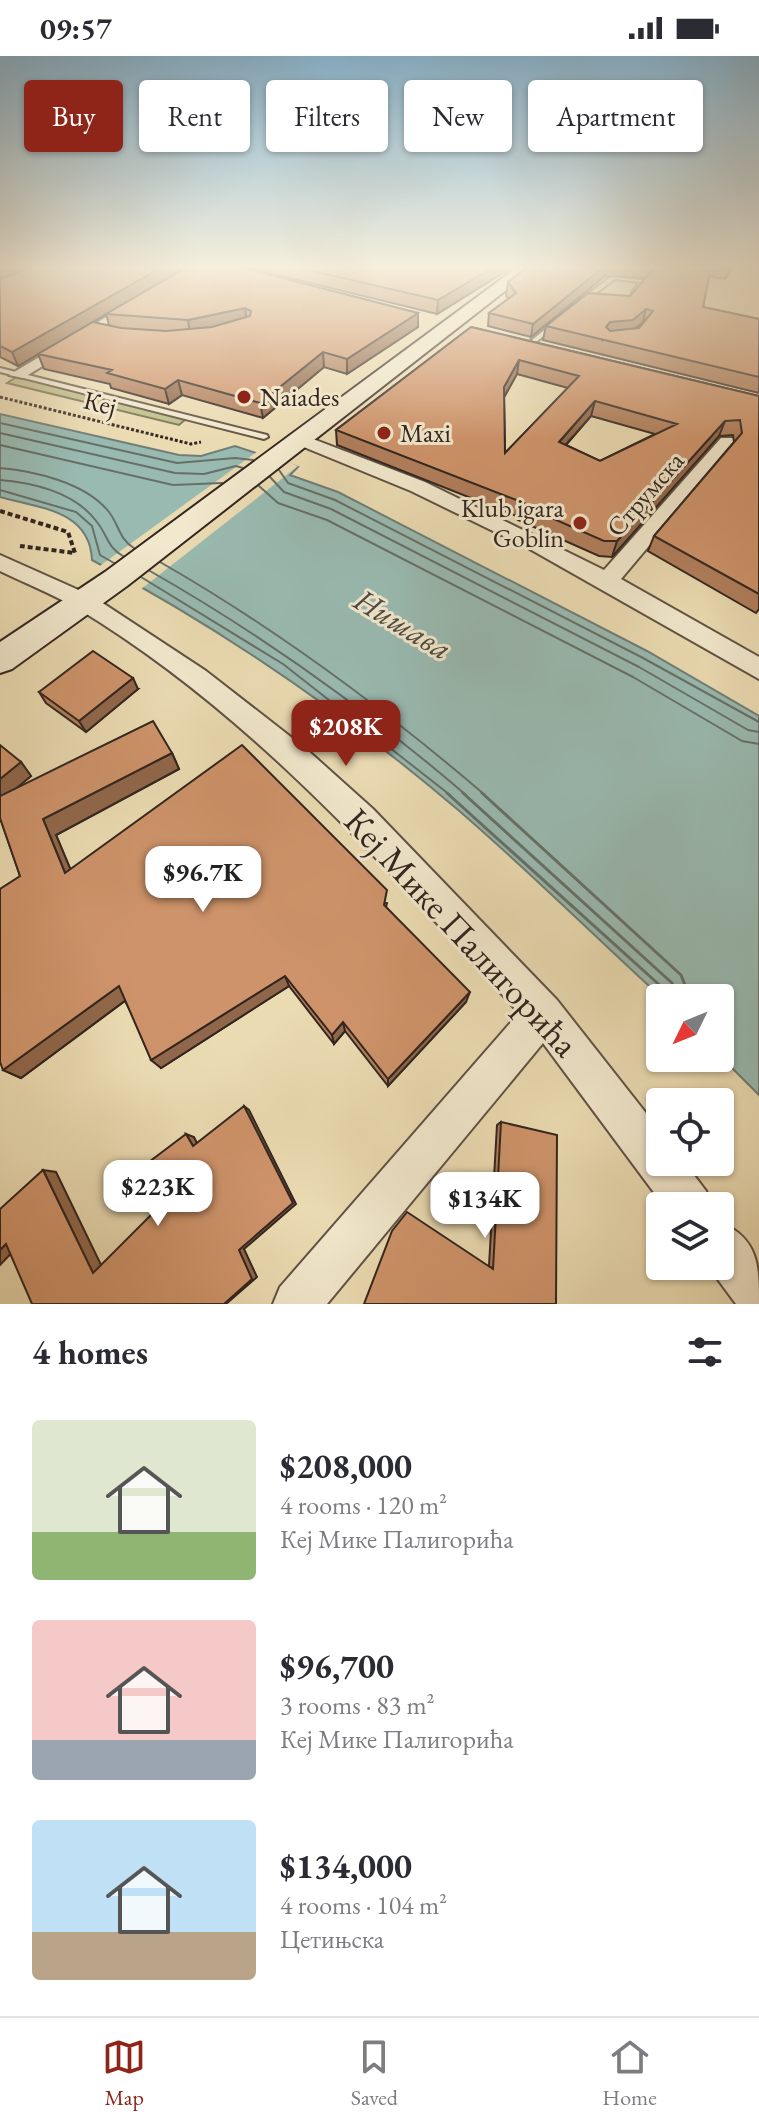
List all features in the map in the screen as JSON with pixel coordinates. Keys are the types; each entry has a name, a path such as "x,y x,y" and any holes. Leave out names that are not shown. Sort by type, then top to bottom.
{"main road":[{"path":"442,324 472,332"},
{"path":"0,660 116,579 270,447 300,439 449,326"},
{"path":"507,341 558,354"}],"street":[{"path":"17,375 109,324"},
{"path":"300,439 376,468 606,582 757,666"},
{"name":"Струмска","path":"606,582 727,442"},
{"name":"Кеј Мике Палигорића","path":"9,554 197,678 295,757 362,819 544,1013 680,1192"},
{"path":"297,1304 544,1013"},
{"path":"734,1263 759,1296"}],"lane":[{"path":"528,346 555,324"},
{"path":"0,370 270,447"}],"path":[{"name":"Кеј","path":"0,397 191,444"},
{"path":"0,511 68,532 75,553 33,545 9,554"}],"green space":[{"path":"18,376 186,419 179,425 7,383"}],"water":[{"name":"Нишава","path":"0,414 179,455 201,456 235,446 298,467 290,475 338,492 647,651 759,716 759,1095 734,1070 734,984 647,984 483,832 371,739 235,644 92,560 89,543 72,521 46,509 0,497"}],"pier":[{"path":"258,451 298,466 140,590 97,568"}],"building":[{"path":"0,324 61,324 12,352 0,346"},
{"path":"89,324 166,331 222,324 401,324 347,359 323,352 260,403 178,380 165,389 107,373 112,370 38,354"},
{"path":"608,324 606,327 610,331 639,328 642,324 759,324 759,377 546,326"},
{"path":"471,327 759,396 759,594 654,536 742,433 740,420 725,421 617,541 604,541 522,505 524,503 336,430","holes":["519,360 579,376 505,453 504,387","595,401 677,424 600,461 559,442"]},
{"path":"93,651 133,678 79,721 39,692"},
{"path":"153,721 172,753 43,819 65,873 242,745 387,890 384,905 470,992 388,1079 343,1022 332,1035 285,976 151,1060 119,986 3,1070 0,1062 0,889 20,876 0,818 0,796"},
{"path":"0,745 21,762 0,779"},
{"path":"244,1106 293,1203 239,1250 252,1279 224,1304 32,1304 6,1244 0,1250 0,1209 43,1170 93,1273 153,1213 137,1171 186,1134 193,1146"},
{"path":"501,1122 557,1135 556,1304 364,1304 392,1231 407,1212 493,1269"}],"place":[{"name":"Naiades","path":"244,397"},
{"name":"Maxi","path":"384,433"},
{"name":"Klub igara Goblin","path":"580,523"}]}
